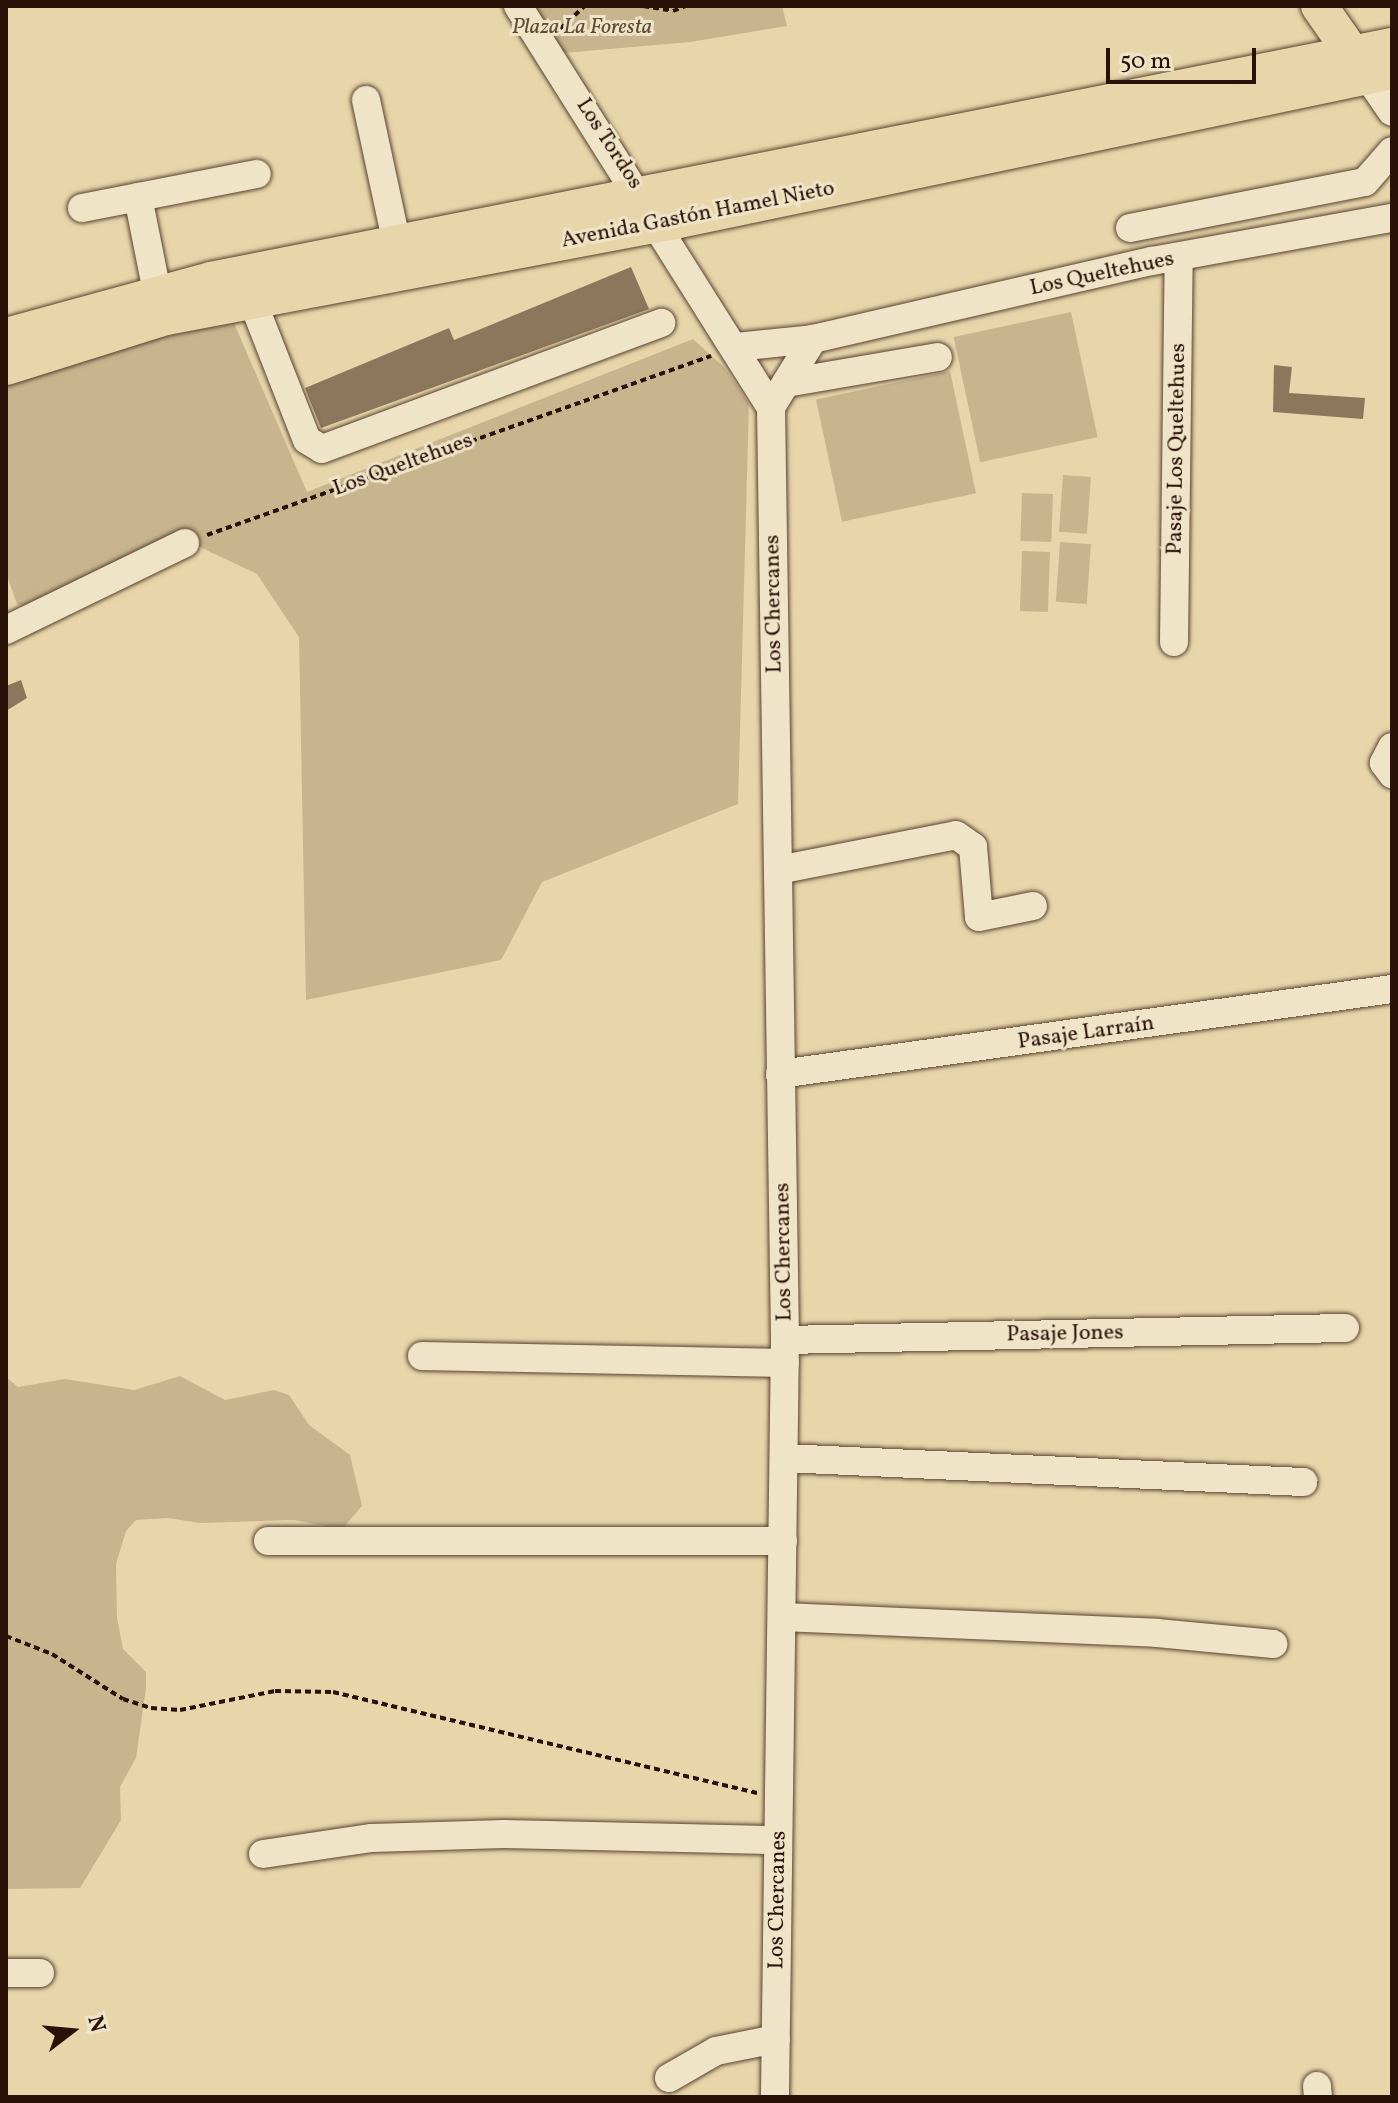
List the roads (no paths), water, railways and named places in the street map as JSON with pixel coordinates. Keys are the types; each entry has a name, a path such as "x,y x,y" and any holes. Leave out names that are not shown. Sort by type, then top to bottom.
{"main road":[{"path":"1319,6 1371,67"},
{"name":"Avenida Gastón Hamel Nieto","path":"6,367 141,323 651,210 1371,67 1392,46"},
{"name":"Avenida Gastón Hamel Nieto","path":"6,336 157,292 397,244 651,210"}],"street":[{"name":"Los Tordos","path":"518,6 736,347 779,395"},
{"path":"1371,67 1392,112"},
{"path":"366,100 397,244"},
{"path":"1130,228 1365,182 1392,151"},
{"path":"82,208 257,174"},
{"path":"138,197 157,292"},
{"name":"Los Queltehues","path":"736,347 813,339 1179,257 1392,218"},
{"name":"Pasaje Los Queltehues","path":"1174,642 1179,257"},
{"path":"252,300 307,440 322,449 661,323"},
{"path":"779,395 813,339"},
{"path":"779,395 938,357"},
{"name":"Los Chercanes","path":"775,2097 785,1351 778,870 779,395"},
{"path":"7,624 185,543"},
{"path":"1392,747 1384,763 1392,774"},
{"path":"778,870 956,835 973,847 979,917 1033,906"},
{"name":"Pasaje Larraín","path":"780,1074 1392,989"},
{"name":"Pasaje Jones","path":"422,1356 785,1351 1345,1328"},
{"path":"784,1458 1303,1482"},
{"path":"268,1541 783,1541"},
{"path":"782,1617 1157,1633 1273,1644"},
{"path":"263,1854 332,1842 428,1836 595,1834 778,1840"},
{"path":"6,1973 40,1973"},
{"path":"669,2078 716,2051 776,2039"}],"park label":[{"name":"Plaza La Foresta","path":"582,28"}]}
